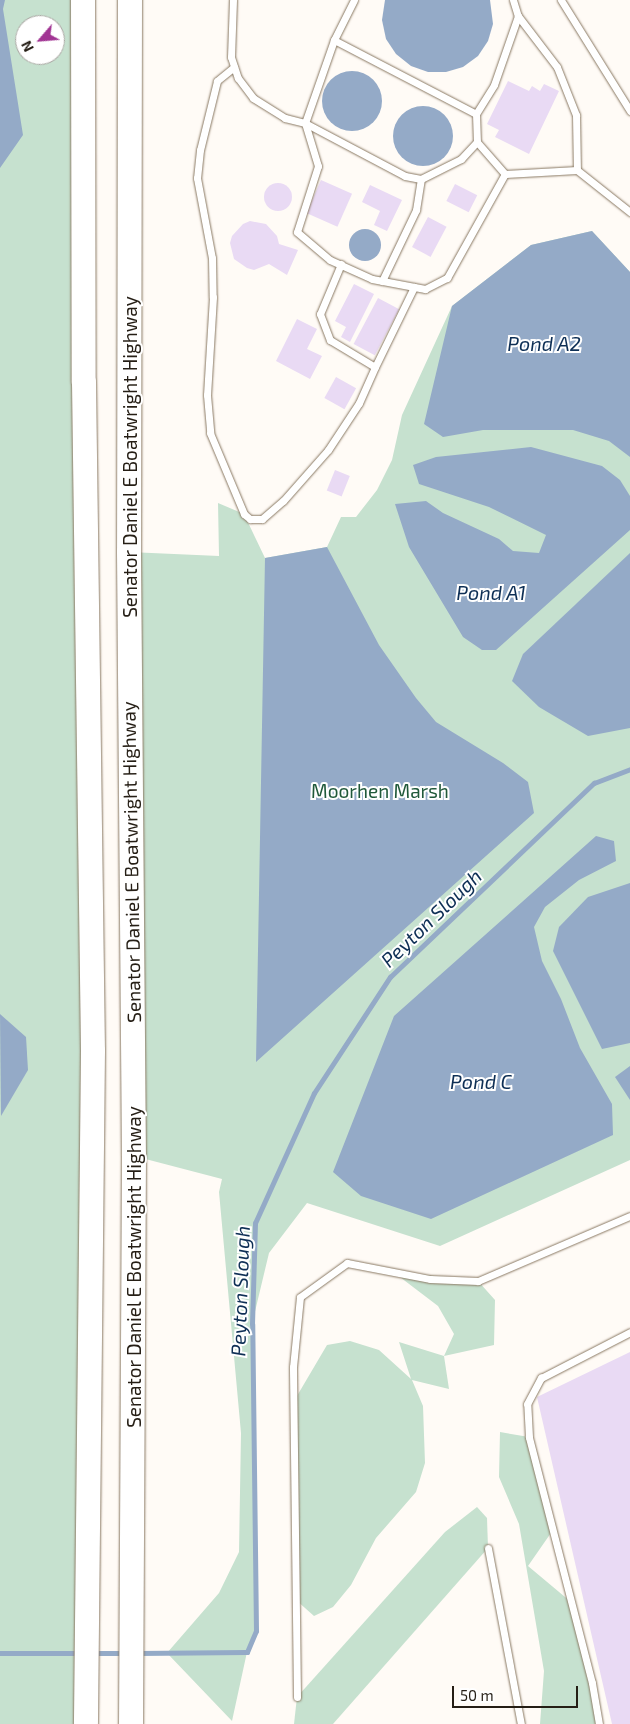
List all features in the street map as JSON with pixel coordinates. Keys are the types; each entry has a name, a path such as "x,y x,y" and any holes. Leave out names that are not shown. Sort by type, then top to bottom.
{"highway":[{"name":"Senator Daniel E Boatwright Highway","path":"83,0 84,382 93,985 86,1724"},
{"name":"Senator Daniel E Boatwright Highway","path":"130,0 134,1629 131,1724"}],"lane":[{"path":"233,0 230,32 234,67 238,78 253,98 285,118 305,123 405,176 420,179 462,160 477,142"},
{"path":"354,0 334,40 305,123 318,166 297,232 341,264 382,281 425,289 447,278 505,174"},
{"path":"513,0 518,16 557,66 576,115 577,170"},
{"path":"560,0 630,111"},
{"path":"505,174 477,142 476,114 494,85 518,16"},
{"path":"334,40 476,114"},
{"path":"234,67 217,81 200,150 197,178 212,258 213,297 207,395 210,433 244,514 250,519 262,519 284,501 328,450 359,403 414,288"},
{"path":"505,174 577,170 630,212"},
{"path":"382,281 416,210 420,179"},
{"path":"341,264 320,314 330,340 375,367"},
{"path":"297,1697 293,1367 300,1297 347,1263 430,1278 478,1281 630,1216"},
{"path":"599,1724 592,1682 529,1437 527,1404 541,1378 630,1332"},
{"path":"488,1548 521,1724"}],"green space":[{"path":"0,0 83,0 86,1724 0,1724"},
{"name":"Moorhen Marsh","path":"592,231 630,272 630,1160 440,1246 307,1203 269,1253 252,1324 256,1631 247,1652 232,1721 167,1653 219,1593 239,1552 241,1433 219,1192 222,1179 134,1156 129,552 219,556 218,503 244,514 265,558 327,547 341,517 356,517 377,490 392,460 402,415 452,306 531,245"},
{"path":"392,1271 478,1281 495,1300 494,1345 444,1356 454,1334 438,1306"},
{"path":"350,1341 379,1350 411,1379 399,1342 444,1356 449,1389 412,1380 423,1406 425,1463 416,1492 376,1538 351,1585 333,1607 314,1616 296,1600 294,1401 327,1345"},
{"path":"500,1432 529,1437 553,1530 528,1566 571,1602 599,1724 540,1724 544,1671 519,1524 499,1477"},
{"path":"477,1507 487,1518 488,1548 333,1724 294,1724 297,1697 445,1532"}],"water":[{"path":"0,0 5,0 3,9 23,135 0,168"},
{"path":"385,0 490,0 493,24 488,41 478,56 463,67 446,72 428,72 411,66 396,54 386,39 382,20"},
{"path":"346,71 358,71 374,79 380,89 382,101 380,113 374,123 358,131 346,131 330,123 322,107 322,95 330,79"},
{"path":"417,106 429,106 440,111 448,119 453,130 451,148 440,161 429,166 417,166 406,161 398,153 393,142 393,130 398,119 406,111"},
{"path":"365,229 377,233 381,245 377,257 365,261 353,257 349,245 353,233"},
{"name":"Pond A2","path":"592,231 630,272 630,457 609,441 573,430 483,430 443,437 424,424 452,306 531,245"},
{"name":"Pond A1","path":"531,447 602,466 620,480 630,496 630,530 496,650 482,650 463,637 409,547 395,504 426,501 443,513 499,539 513,551 539,553 546,535 489,507 419,484 413,465 436,457"},
{"path":"327,547 379,645 416,698 436,722 503,763 528,782 534,813 256,1062 265,558"},
{"path":"630,553 630,728 588,736 539,707 512,681 523,654"},
{"name":"Pond C","path":"596,836 614,841 616,861 579,880 545,907 534,927 542,961 561,999 580,1048 612,1104 613,1135 431,1219 361,1196 333,1172 394,1016"},
{"path":"630,883 630,1043 602,1049 553,951 559,927 588,897"},
{"path":"0,1014 26,1037 28,1070 1,1116"},
{"path":"630,1066 630,1100 615,1077"}],"building":[{"path":"508,81 529,91 532,86 540,91 544,84 559,91 529,154 495,137 499,130 487,124"},
{"path":"321,180 352,194 337,227 306,213"},
{"path":"278,183 288,187 292,197 288,207 278,211 268,207 264,197 268,187"},
{"path":"455,184 477,195 469,212 446,201"},
{"path":"370,185 402,200 387,231 374,225 380,211 362,202"},
{"path":"428,217 447,227 431,257 412,247"},
{"path":"250,221 266,224 277,236 279,244 298,250 287,275 269,264 254,270 247,268 234,259 230,243 232,236 243,224"},
{"path":"354,284 374,294 350,342 341,337 346,327 335,321"},
{"path":"378,298 399,309 375,355 354,344"},
{"path":"297,319 317,329 307,349 322,356 310,379 276,361"},
{"path":"336,377 356,388 344,409 324,398"},
{"path":"335,470 350,476 342,496 327,490"},
{"path":"630,1352 630,1724 612,1724 537,1397"}],"waterway":[{"name":"Peyton Slough","path":"138,1653 247,1652 256,1631 252,1324 255,1223 314,1093 390,977 594,783 630,769"},
{"name":"Peyton Slough","path":"0,1653 82,1653"},
{"name":"Peyton Slough","path":"93,1653 124,1653"}]}
